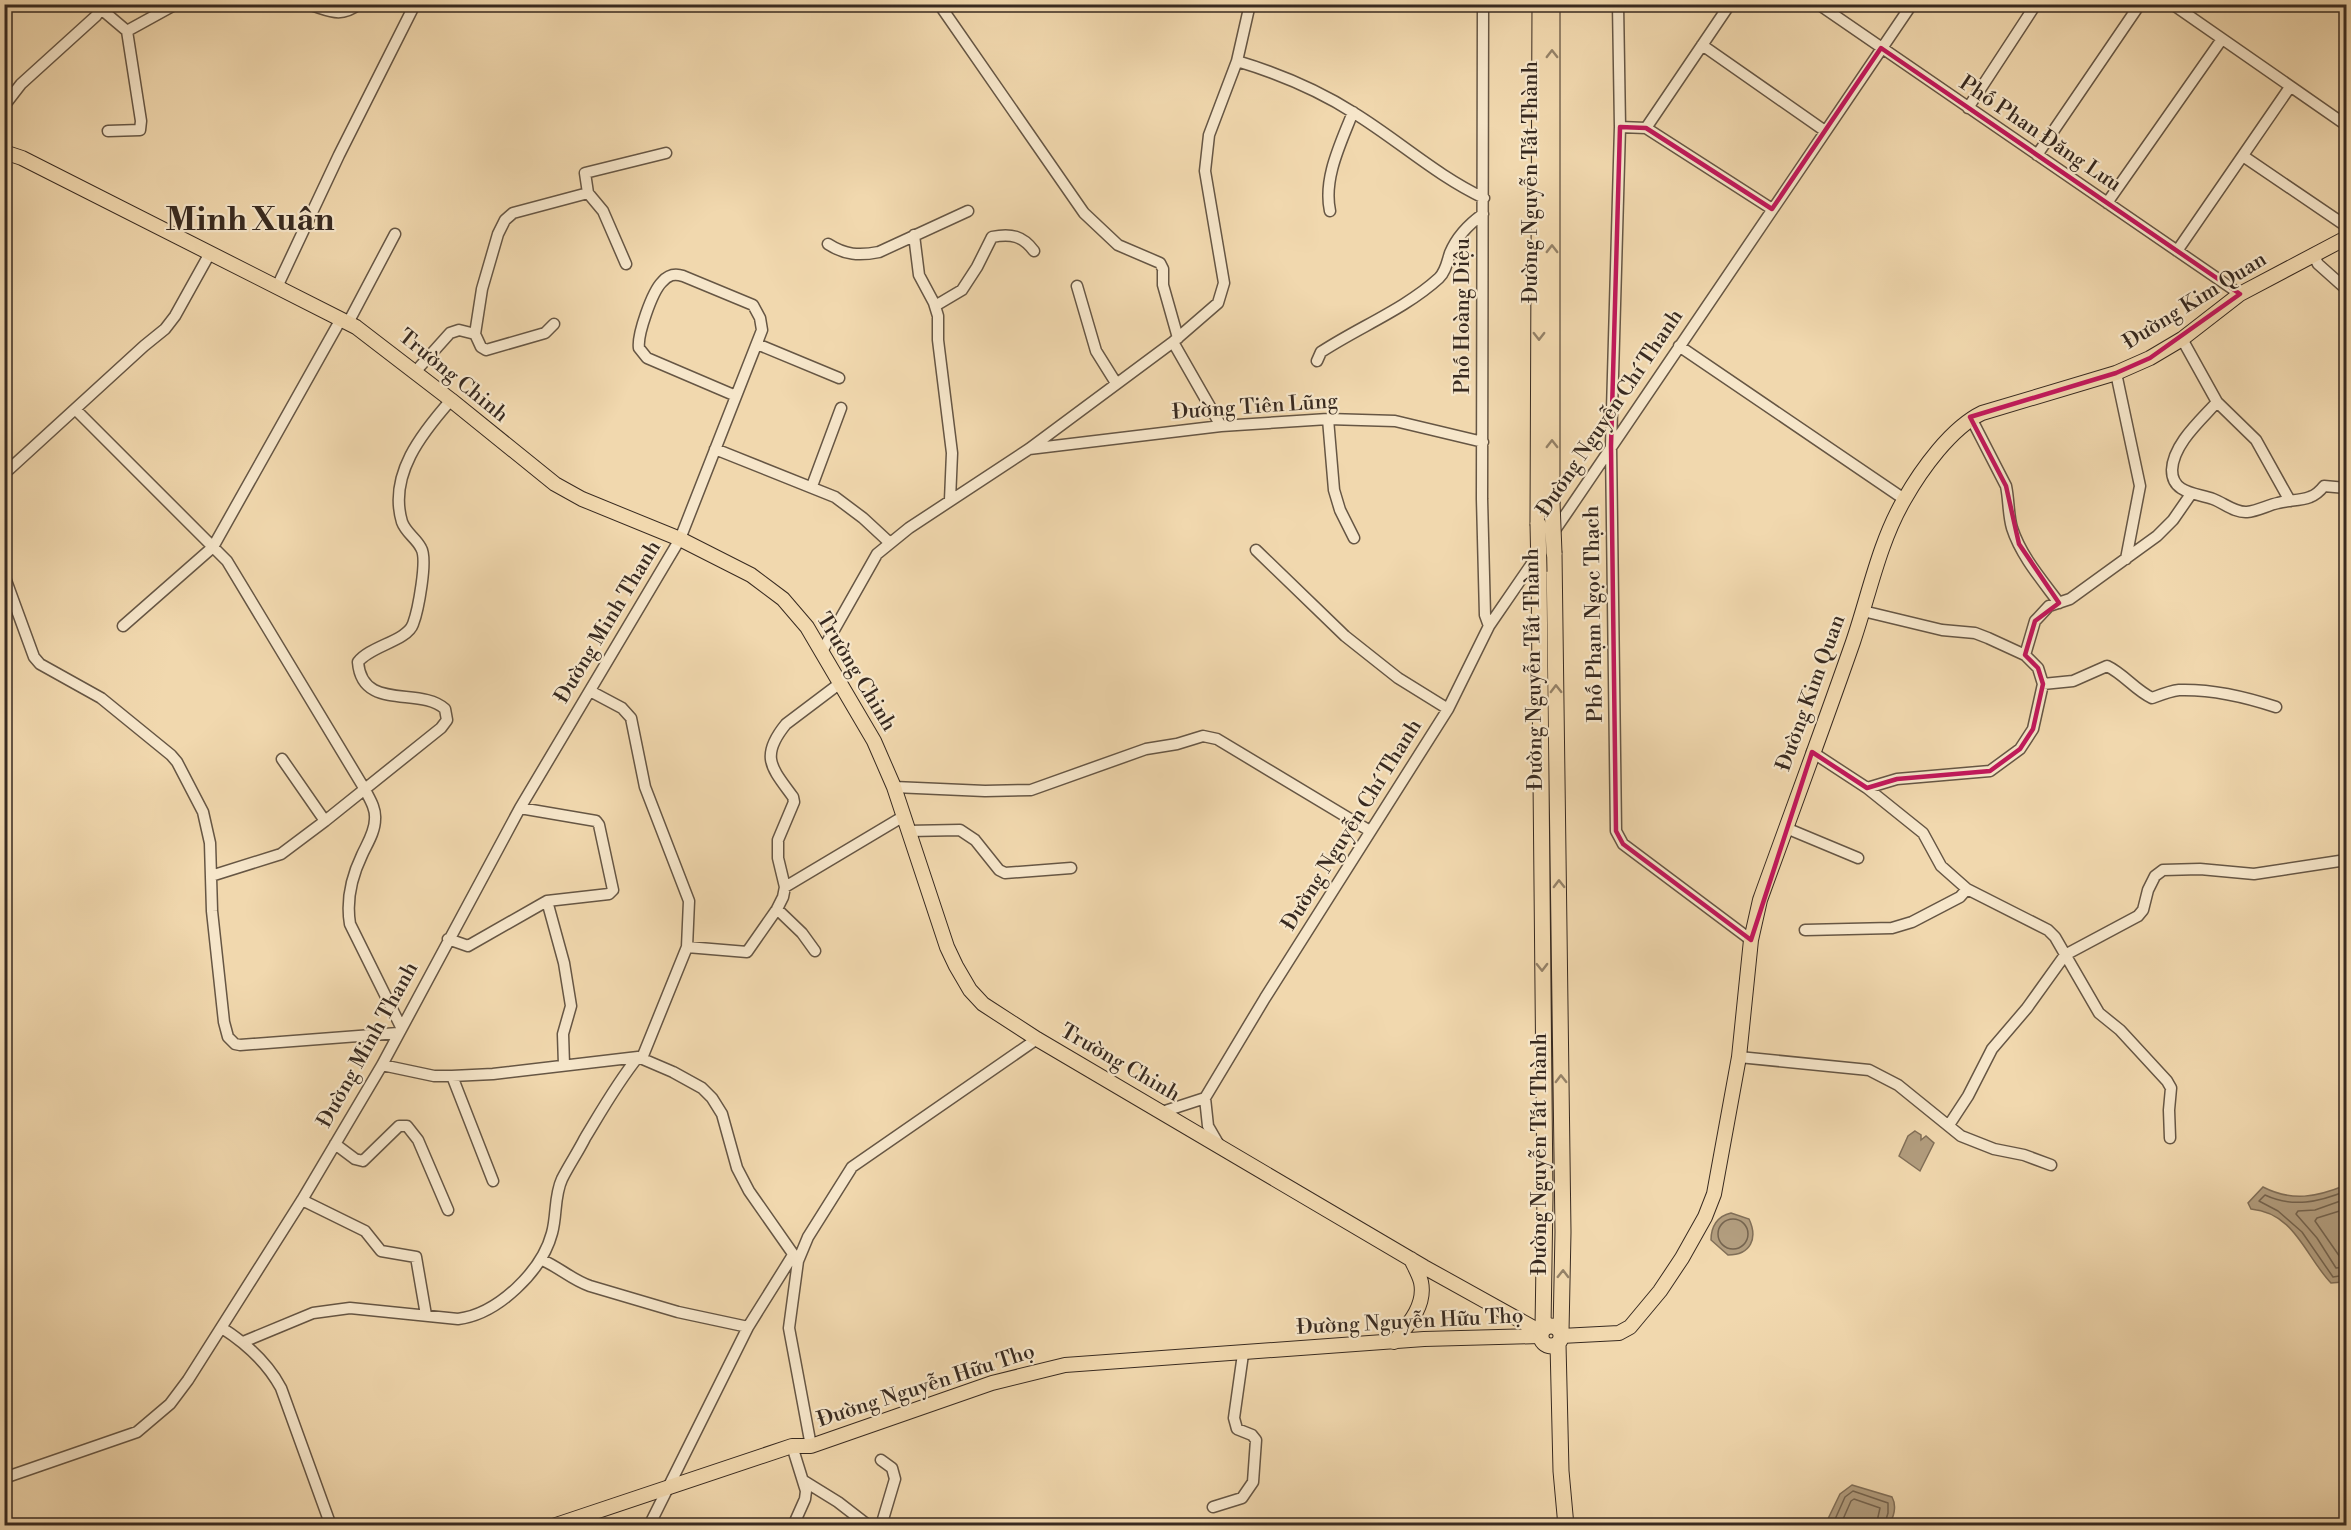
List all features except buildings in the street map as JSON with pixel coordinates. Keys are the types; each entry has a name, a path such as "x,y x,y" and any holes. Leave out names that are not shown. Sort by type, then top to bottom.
{"highway":[{"name":"Đường Nguyễn Tất Thành","path":"1540,4 1538,524 1545,1197 1542,1332"},
{"name":"Đường Nguyễn Tất Thành","path":"1552,4 1552,502 1563,1232 1560,1337 1561,1471 1566,1526"},
{"path":"1542,1332 1543,1343 1547,1346 1560,1337"}],"main road":[{"name":"Trường Chinh","path":"4,152 22,158 344,321 415,372 555,484 582,499 680,539 751,575 783,599 807,627 874,741 894,787 947,947 970,990 983,1004 1037,1039 1221,1148 1411,1259 1542,1332"},
{"name":"Đường Kim Quan","path":"1560,1337 1598,1336 1626,1331 1660,1291 1705,1217 1714,1194 1738,1057 1751,940 1760,900 1891,526 1904,499 1937,453 1971,418 2116,373 2150,358 2182,339 2240,294 2346,238"},
{"path":"1394,1342 1412,1320 1418,1308 1421,1281 1411,1259"},
{"name":"Đường Nguyễn Hữu Thọ","path":"553,1526 792,1446 811,1446 992,1383 1065,1365 1542,1332"}],"street":[{"path":"126,31 176,4"},
{"path":"307,4 347,13 358,4"},
{"path":"939,4 1084,213 1124,249 1160,263 1176,340 1221,426"},
{"path":"821,653 877,554 950,500 1029,449 1176,340 1218,303 1224,283 1205,171 1209,135 1237,61 1250,4"},
{"name":"Phố Hoàng Diệu","path":"1483,4 1483,442 1485,615 1489,626"},
{"name":"Phố Phạm Ngọc Thạch","path":"1618,4 1620,127 1611,446 1616,831 1623,844 1751,940"},
{"path":"1646,128 1730,4"},
{"name":"Phố Phan Đăng Lưu","path":"1818,4 2240,294"},
{"name":"Đường Nguyễn Chí Thanh","path":"1205,1098 1448,709 1489,626 1912,4"},
{"path":"1968,108 2036,4"},
{"path":"2037,155 2140,4"},
{"path":"2172,4 2346,125"},
{"path":"277,287 339,154 414,5"},
{"path":"4,106 21,84 103,7 126,31 141,128 108,131"},
{"path":"2107,203 2222,39"},
{"path":"1702,45 1825,131"},
{"path":"1237,61 1271,71 1353,112 1461,188 1484,198"},
{"path":"2177,251 2290,87"},
{"path":"1330,211 1327,196 1329,182 1353,112"},
{"path":"1620,127 1646,128 1772,209"},
{"path":"626,264 603,211 588,193 585,172 666,153"},
{"path":"2243,156 2346,226"},
{"path":"555,324 550,331 545,333 486,350 481,347 475,334 486,269 505,220 513,213 588,193"},
{"path":"828,244 851,255 879,252 969,211"},
{"path":"1317,361 1321,352 1415,296 1440,277 1465,229 1483,214"},
{"path":"123,626 213,547 395,234"},
{"path":"914,235 919,275 935,306 952,453 950,500"},
{"path":"935,306 962,290 992,237 1015,236 1027,242 1034,251"},
{"path":"4,474 165,329 175,316 210,253"},
{"path":"2313,254 2319,264 2346,289"},
{"name":"Đường Minh Thanh","path":"4,1478 137,1432 170,1404 222,1328 302,1200 382,1065 520,808 680,539 762,330 760,318 753,305 678,274 669,276 662,282 640,329 639,348 647,357 736,396"},
{"path":"1077,286 1096,351 1116,383"},
{"path":"415,372 450,333 459,330 475,334"},
{"path":"2182,339 2217,402 2256,440 2290,501"},
{"path":"757,344 839,378"},
{"path":"1679,346 1904,499"},
{"path":"2116,373 2140,486 2126,559"},
{"path":"212,876 281,854 441,728 447,720 445,709 434,702 379,693 366,682 358,671 358,662 363,655 405,634 413,624 425,563 421,547 403,525 400,495 403,477 418,440 451,400"},
{"path":"2217,402 2182,444 2174,460 2172,472 2176,485 2191,494 2207,497 2239,512 2309,498 2324,486 2346,488"},
{"path":"812,486 841,408"},
{"path":"4,575 34,657 40,664 101,698 177,762 202,812 210,843 212,911 220,991 226,1033 231,1042 240,1045 400,1030 350,924 349,894 376,817 364,788 226,561 75,409"},
{"path":"1328,418 1334,490 1340,510 1354,538"},
{"name":"Đường Tiên Lũng","path":"1029,449 1221,426 1328,418 1395,421 1483,442"},
{"path":"1971,418 2006,486 2009,498 2008,513 2019,544 2059,603"},
{"path":"715,449 835,497 863,518 890,543"},
{"path":"2025,655 2035,621 2049,606 2070,599 2165,529 2191,494"},
{"path":"1256,550 1345,636 1398,678 1448,709"},
{"path":"1863,611 1942,630 1975,633 2025,655 2038,668 2043,684 2033,729 2020,748 1990,771 1897,779 1867,788"},
{"path":"2043,684 2073,681 2107,666 2117,670 2143,694 2152,698 2177,690 2250,698 2276,707"},
{"path":"687,947 747,952 777,909 785,887 778,858 778,840 794,802 793,797 772,770 770,763 772,751 780,731 786,724 839,684"},
{"path":"243,1342 313,1313 350,1308 458,1319 470,1317 494,1307 542,1260 552,1232 556,1200 563,1178 618,1083 640,1058 687,947 690,907 687,893 645,788 630,718 622,708 590,691"},
{"path":"894,787 985,791 1031,790 1146,749 1210,736 1370,831"},
{"path":"1812,752 1867,788 1923,833 1941,866 1967,889 2048,930 2099,1013 2120,1030 2167,1081 2171,1088 2170,1138"},
{"path":"282,759 325,820"},
{"path":"448,939 468,946 547,901 612,892 614,887 599,825 591,819 520,808"},
{"path":"785,887 904,816"},
{"path":"1786,828 1858,858"},
{"path":"908,831 960,830 975,840 999,870 1005,873 1071,868"},
{"path":"1949,1125 1968,1096 1992,1049 2027,1008 2065,955 2138,916 2143,910 2148,890 2155,876 2163,870 2200,869 2254,874 2346,860"},
{"path":"1805,930 1892,928 1941,907 1960,897 1967,889"},
{"path":"547,901 564,963 571,1006 563,1034 564,1065"},
{"path":"777,909 802,933 815,951"},
{"path":"649,1526 748,1327 796,1258 852,1167 1037,1039"},
{"path":"1738,1057 1869,1070 1898,1085 1961,1136 1994,1149 2024,1155 2051,1165"},
{"path":"382,1065 434,1076 452,1076 493,1074 640,1058 702,1088 712,1098 722,1114 737,1168 749,1191 796,1258 789,1328 811,1446"},
{"path":"452,1076 493,1181"},
{"path":"1162,1112 1205,1098 1208,1126 1221,1148"},
{"path":"335,1144 355,1159 363,1161 399,1126 407,1126 418,1140 448,1210"},
{"path":"302,1200 365,1232 381,1251 416,1257 426,1315"},
{"path":"542,1260 578,1282 590,1286 678,1312 748,1327"},
{"path":"222,1328 243,1342 273,1372 281,1388 331,1526"},
{"path":"1213,1507 1242,1498 1253,1482 1256,1440 1252,1435 1238,1428 1234,1418 1244,1353"},
{"path":"792,1446 804,1481 805,1499 793,1526"},
{"path":"881,1460 892,1468 895,1479 881,1526"},
{"path":"804,1481 838,1502 869,1526"}],"highlighted area":[{"path":"1881,48 2240,294 2150,358 2116,373 1970,417 2006,486 2019,544 2059,603 2035,621 2025,655 2038,668 2043,684 2033,729 2020,749 1990,771 1897,779 1867,788 1812,752 1751,940 1623,844 1616,831 1611,446 1620,127 1646,128 1772,209"}],"water":[{"path":"1915,1131 1921,1135 1921,1140 1926,1136 1934,1143 1920,1171 1899,1156 1908,1136"},
{"path":"2346,1185 2344,1232 2346,1278 2343,1282 2331,1283 2289,1227 2266,1212 2251,1209 2248,1203 2263,1187 2284,1195 2304,1196 2315,1195"},
{"path":"1731,1213 1749,1219 1753,1233 1747,1249 1728,1255 1711,1240 1711,1235 1719,1219"},
{"path":"1852,1485 1892,1497 1894,1512 1888,1525 1825,1525 1840,1494"}],"district":[{"name":"Minh Xuân","path":"250,220"}]}
